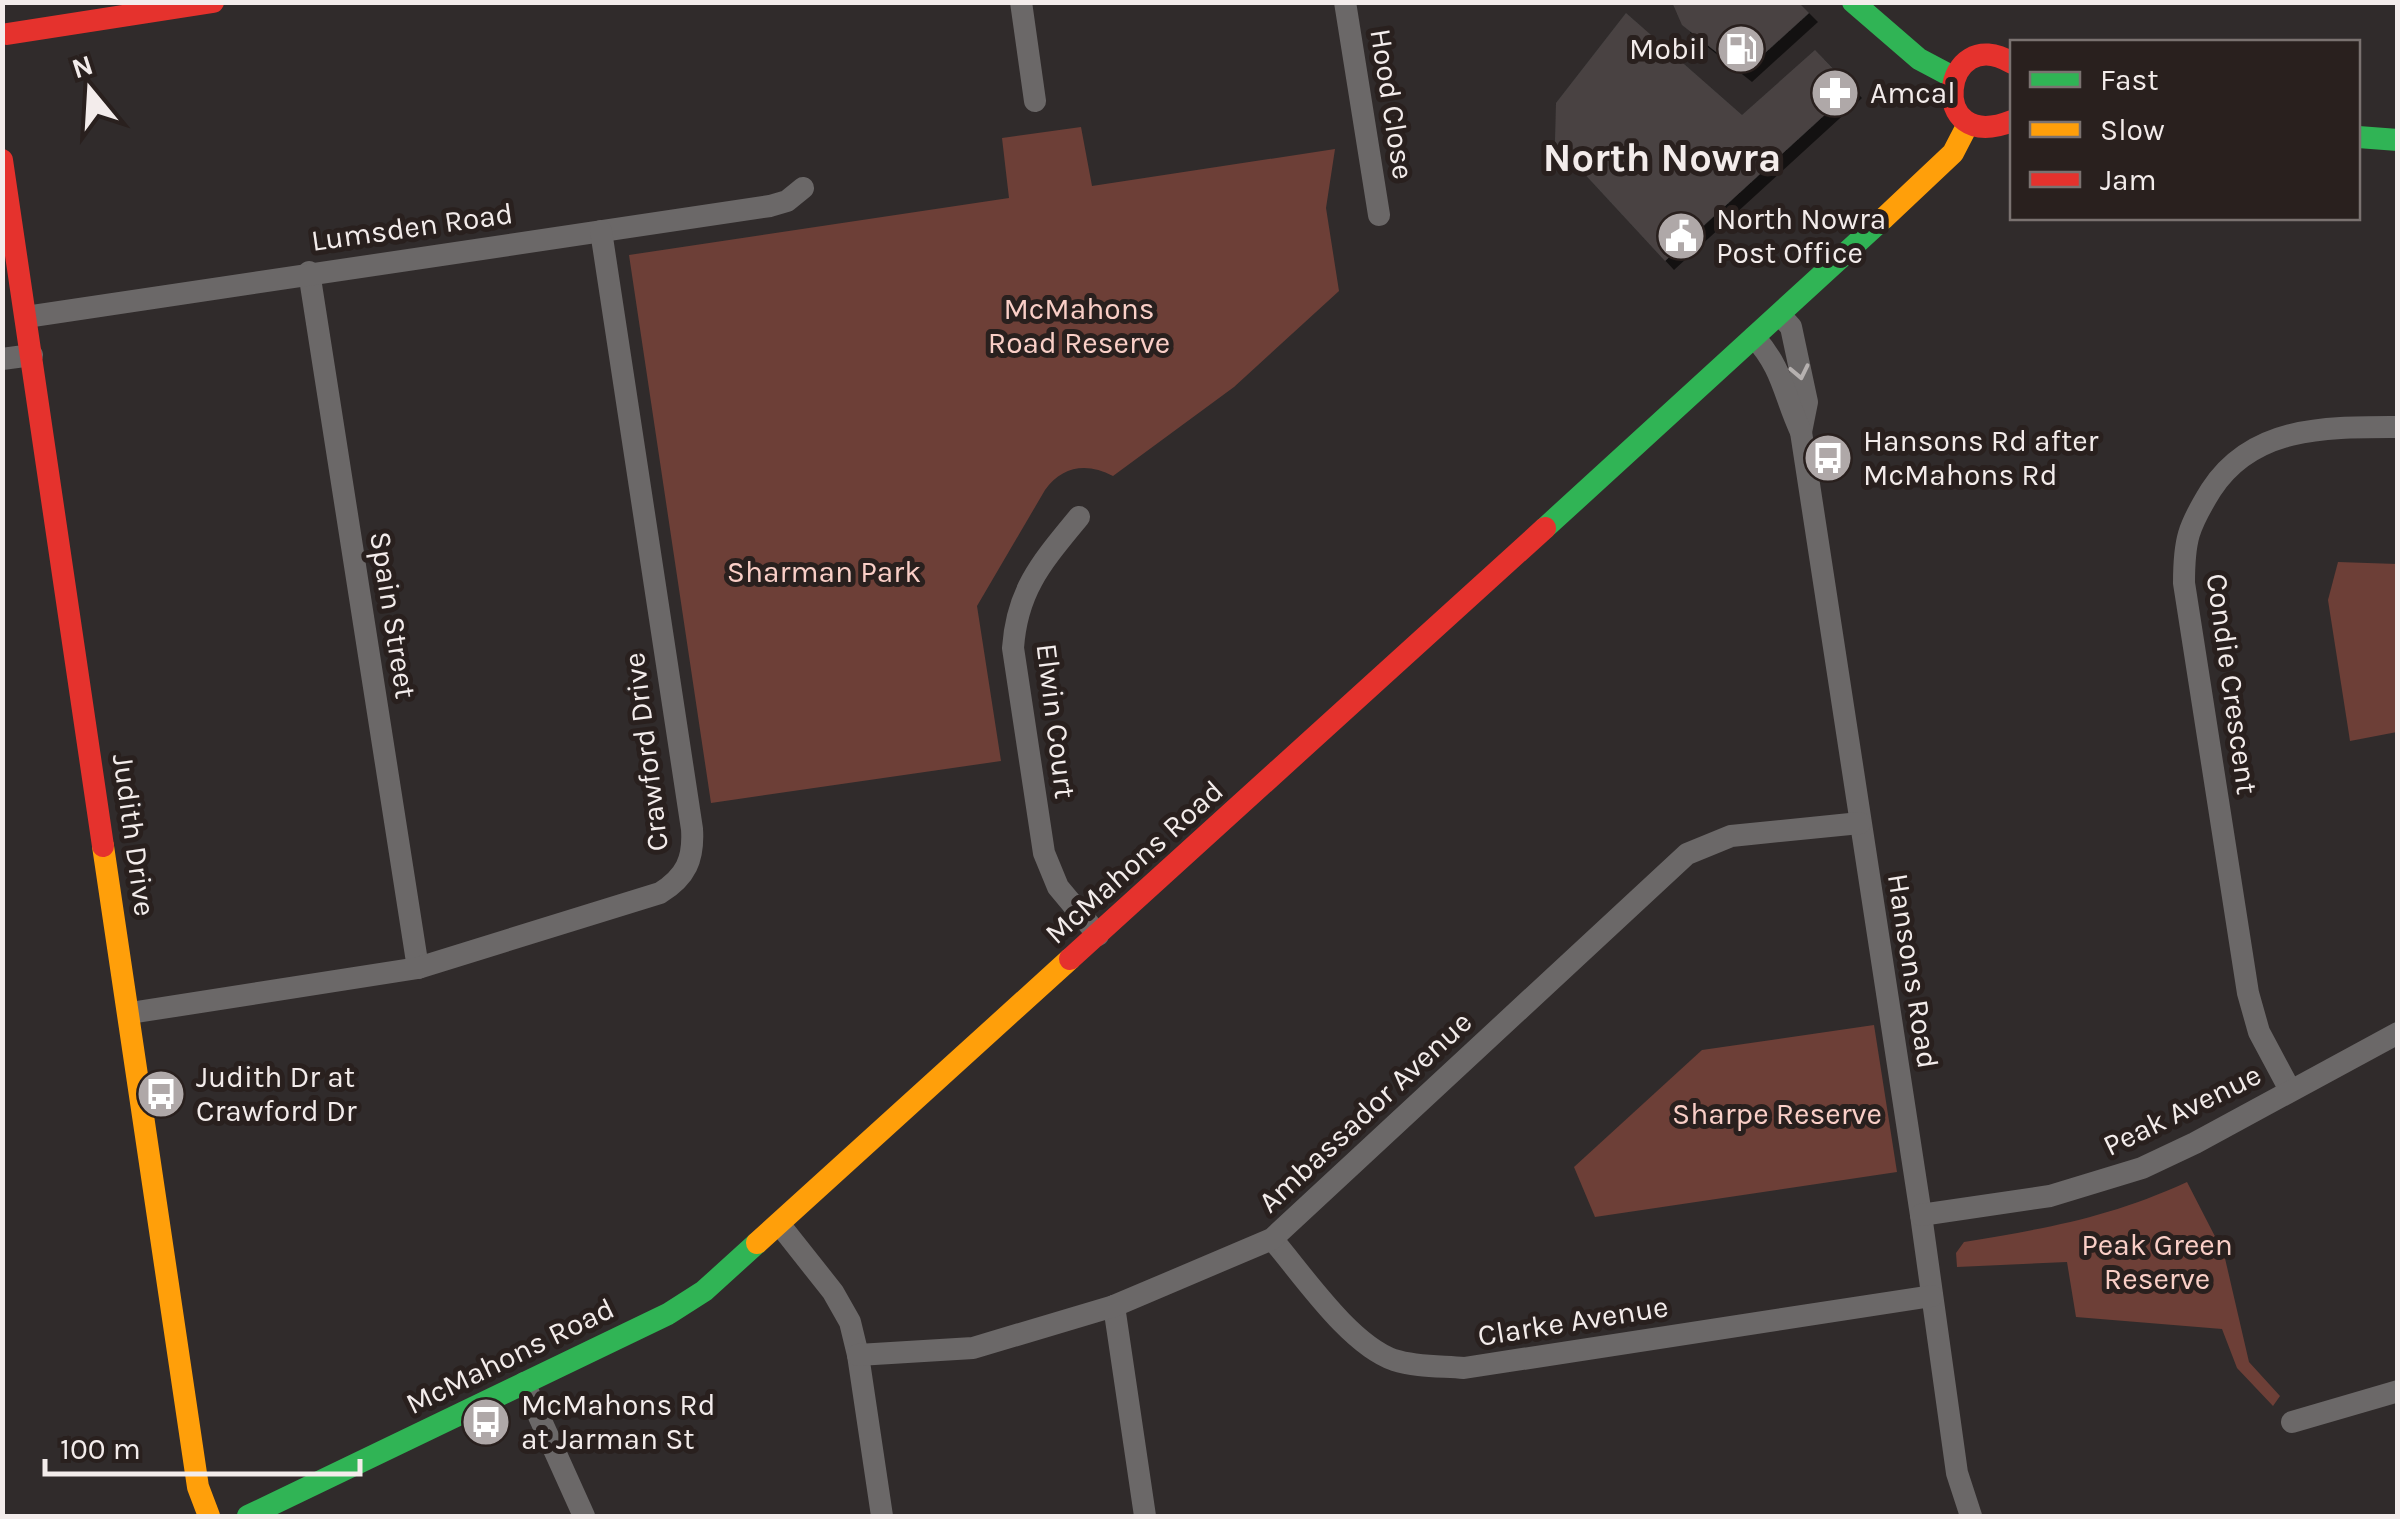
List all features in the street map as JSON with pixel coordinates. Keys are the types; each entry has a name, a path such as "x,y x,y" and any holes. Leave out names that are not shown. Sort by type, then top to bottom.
{"main road":[{"path":"4,36 213,2"},
{"path":"1853,2 1919,59 1953,77"},
{"path":"2010,62 1994,54 1970,58 1953,77 1951,98 1960,118 1968,124 1991,130 2010,122"},
{"name":"McMahons Road","path":"248,1516 687,1304 780,1225 1780,315 1952,153 1968,124"},
{"path":"2360,137 2398,140"},
{"name":"Judith Drive","path":"2,160 198,1487 209,1516"}],"street":[{"path":"1021,2 1035,101"},
{"name":"Hood Close","path":"1345,2 1379,214"},
{"name":"Lumsden Road","path":"26,316 770,206 787,201 803,188"},
{"name":"Crawford Drive","path":"130,1014 418,968 660,893 687,868 693,850 600,231"},
{"name":"Spain Street","path":"309,272 418,968"},
{"name":"Hansons Road","path":"1780,315 1790,327 1807,402 1801,432"},
{"name":"Hansons Road","path":"1754,337 1781,372 1786,402 1801,432 1957,1472 1972,1516"},
{"path":"2,359 32,355"},
{"name":"Condie Crescent","path":"2290,1090 2259,1032 2248,993 2184,583 2184,543 2197,513 2221,476 2257,445 2329,426 2398,427"},
{"name":"Elwin Court","path":"1079,517 1040,564 1023,594 1015,618 1014,648 1044,853 1058,886 1098,935"},
{"name":"Ambassador Avenue","path":"858,1355 973,1348 1114,1306 1272,1239 1687,854 1731,836 1860,822"},
{"name":"Peak Avenue","path":"1921,1216 2050,1196 2142,1168 2195,1144 2398,1034"},
{"path":"780,1225 842,1304 858,1355 882,1516"},
{"name":"Clarke Avenue","path":"1272,1239 1353,1333 1391,1359 1419,1365 1464,1368 1932,1296"},
{"path":"1114,1306 1146,1516"},
{"path":"524,1383 584,1516"},
{"path":"2292,1422 2398,1391"}],"green space":[{"path":"1081,127 1092,186 1335,149 1326,208 1339,291 1234,387 1113,476 1094,469 1076,469 1059,476 1045,490 977,606 1001,761 711,803 629,255 1009,198 1002,138"},
{"path":"2338,562 2397,564 2397,732 2350,741 2328,600"},
{"name":"Sharpe Reserve","path":"1874,1025 1897,1172 1595,1217 1574,1167 1702,1050"},
{"name":"Peak Green Reserve","path":"2187,1182 2224,1254 2249,1362 2280,1396 2273,1406 2237,1368 2222,1329 2076,1317 2067,1262 1957,1267 1956,1253 1964,1242 2077,1220 2131,1205"}],"building":[{"name":"Mobil","path":"1672,2 1798,2 1809,13 1743,73 1682,25"},
{"path":"1626,13 1742,115 1815,50 1853,89 1665,261 1555,142 1556,103"}],"traffic: fast":[{"path":"1853,2 1919,59 1953,77"},
{"path":"2360,137 2398,140"},
{"path":"1545,528 1883,219"},
{"path":"248,1516 668,1314 704,1291 757,1243"}],"traffic: slow":[{"path":"1883,219 1953,153 1968,124"},
{"path":"103,846 198,1487 209,1516"},
{"path":"757,1243 1070,959"}],"traffic: jam":[{"path":"7,34 213,2"},
{"path":"2010,62 1988,55 1970,59 1958,72 1953,89 1955,107 1965,121 1984,127 2010,121"},
{"path":"2,160 103,846"},
{"path":"1070,959 1545,528"}],"place":[{"name":"Mobil","path":"1741,49"},
{"name":"Amcal","path":"1835,93"},
{"name":"North Nowra Post Office","path":"1681,236"},
{"name":"Hansons Rd after McMahons Rd","path":"1828,458"},
{"name":"Judith Dr at Crawford Dr","path":"161,1094"},
{"name":"McMahons Rd at Jarman St","path":"486,1422"}],"district":[{"name":"North Nowra","path":"1662,157"}],"park label":[{"name":"McMahons Road Reserve","path":"1079,326"},
{"name":"Sharman Park","path":"824,572"}]}
